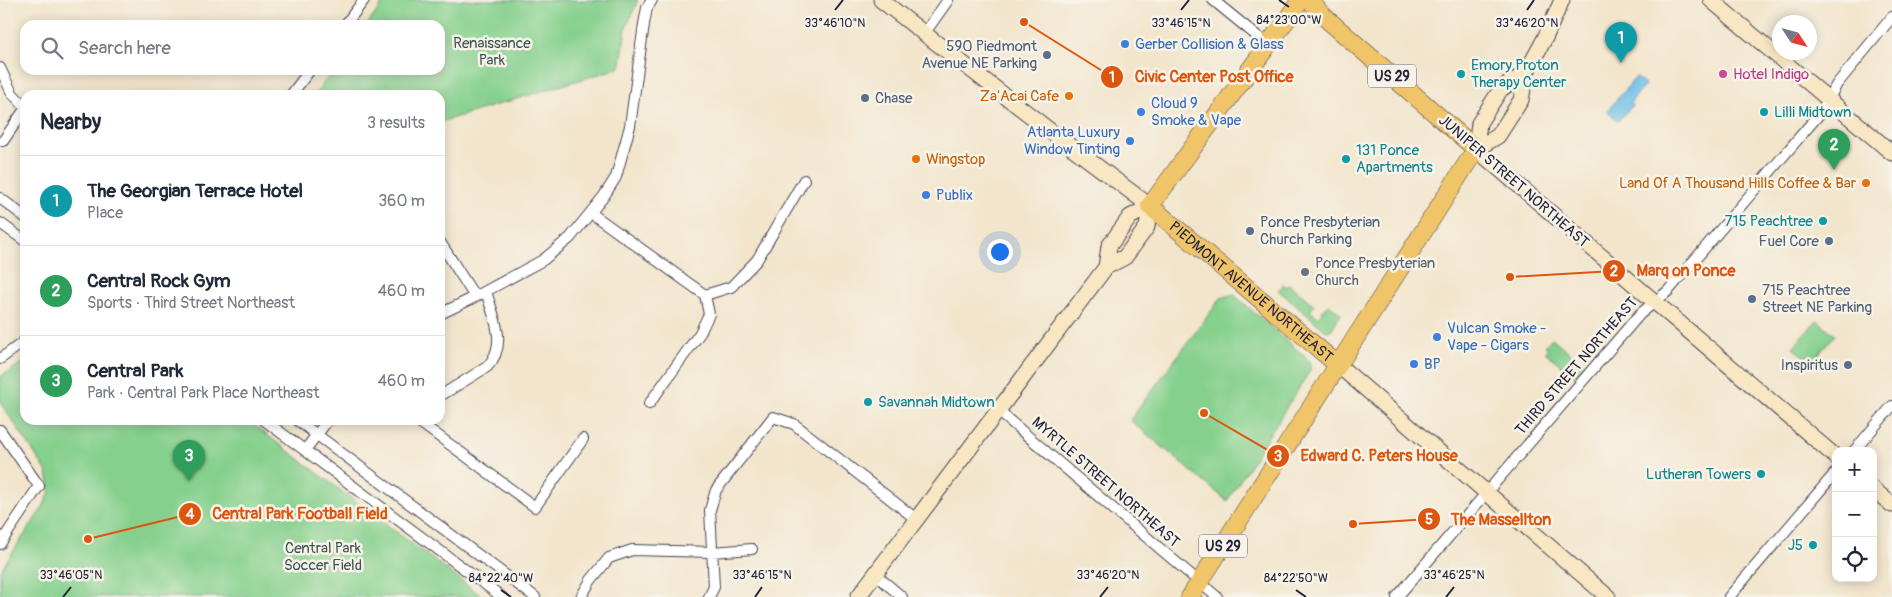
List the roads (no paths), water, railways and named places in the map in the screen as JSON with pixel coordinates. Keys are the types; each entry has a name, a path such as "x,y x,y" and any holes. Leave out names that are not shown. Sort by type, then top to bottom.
{"highway":[{"path":"1150,206 1301,0"},
{"name":"JUNIPER STREET NORTHEAST","path":"1310,0 1321,14 1476,149"},
{"name":"US 29","path":"1195,590 1476,149"},
{"name":"PIEDMONT AVENUE NORTHEAST","path":"1150,206 1338,365"}],"main road":[{"name":"PIEDMONT AVENUE NORTHEAST","path":"881,0 1150,206"},
{"path":"1476,149 1498,136 1521,100 1526,73 1549,31 1562,0"},
{"path":"1711,0 1892,153"},
{"path":"1476,149 1479,123 1501,89 1526,73"},
{"name":"JUNIPER STREET NORTHEAST","path":"1476,149 1832,454"},
{"path":"858,597 1106,267 1125,257 1142,235 1147,227 1150,206"},
{"name":"PIEDMONT AVENUE NORTHEAST","path":"1338,365 1608,597"},
{"path":"1877,492 1892,505"}],"street":[{"path":"349,20 364,0"},
{"path":"445,312 543,260 570,238 616,177 630,126 644,24 647,8 652,0"},
{"path":"924,34 948,0"},
{"path":"1213,0 1268,45"},
{"name":"THIRD STREET NORTHEAST","path":"1397,597 1640,314 1668,291 1821,112 1828,98 1856,59 1892,17"},
{"path":"0,68 12,93 20,102"},
{"path":"295,90 306,75"},
{"path":"2,141 20,115"},
{"path":"705,295 731,287 757,260 804,180"},
{"path":"0,198 20,213"},
{"path":"591,212 705,295 709,314 700,333 649,404"},
{"path":"0,223 20,237"},
{"path":"445,250 475,297"},
{"path":"445,393 487,367 493,360 500,340 497,324 486,291"},
{"path":"3,353 20,344"},
{"path":"1857,447 1892,406"},
{"name":"MYRTLE STREET NORTHEAST","path":"997,410 1195,590 1217,597"},
{"path":"709,597 714,587 710,510 712,499 716,490 773,417 794,424 916,519"},
{"path":"271,425 502,597"},
{"path":"304,425 532,596"},
{"path":"305,450 324,425"},
{"path":"423,425 536,508 583,440"},
{"path":"0,430 39,486 0,544"},
{"path":"1729,597 1832,477"},
{"path":"581,597 609,558 632,550 712,552 752,549"},
{"path":"875,574 902,597"}],"water":[{"path":"1636,77 1645,85 1630,103 1632,106 1618,121 1607,111"}],"place":[{"name":"Civic Center Post Office","path":"1024,22"},
{"name":"Gerber Collision & Glass","path":"1125,44"},
{"name":"590 Piedmont Avenue NE Parking","path":"1047,55"},
{"name":"The Georgian Terrace Hotel","path":"1621,63"},
{"name":"Emory Proton Therapy Center","path":"1461,74"},
{"name":"Hotel Indigo","path":"1723,74"},
{"name":"Za'Acai Cafe","path":"1069,96"},
{"name":"Chase","path":"865,98"},
{"name":"Cloud 9 Smoke & Vape","path":"1141,112"},
{"name":"Lilli Midtown","path":"1764,112"},
{"name":"Atlanta Luxury Window Tinting","path":"1130,141"},
{"name":"Wingstop","path":"916,159"},
{"name":"131 Ponce Apartments","path":"1346,159"},
{"name":"Central Rock Gym","path":"1834,170"},
{"name":"Land Of A Thousand Hills Coffee & Bar","path":"1866,183"},
{"name":"Publix","path":"926,195"},
{"name":"715 Peachtree","path":"1823,221"},
{"name":"Ponce Presbyterian Church Parking","path":"1250,231"},
{"name":"Fuel Core","path":"1829,241"},
{"name":"Ponce Presbyterian Church","path":"1305,272"},
{"name":"Marq on Ponce","path":"1510,277"},
{"name":"715 Peachtree Street NE Parking","path":"1752,299"},
{"name":"Vulcan Smoke - Vape - Cigars","path":"1437,337"},
{"name":"BP","path":"1414,364"},
{"name":"Inspiritus","path":"1848,365"},
{"name":"Savannah Midtown","path":"868,402"},
{"name":"Edward C. Peters House","path":"1204,413"},
{"name":"Lutheran Towers","path":"1761,474"},
{"name":"Central Park","path":"189,481"},
{"name":"The Massellton","path":"1353,524"},
{"name":"Central Park Football Field","path":"88,539"},
{"name":"J5","path":"1813,545"}],"park label":[{"name":"Renaissance Park","path":"492,52"},
{"name":"Central Park Soccer Field","path":"323,556"}]}
